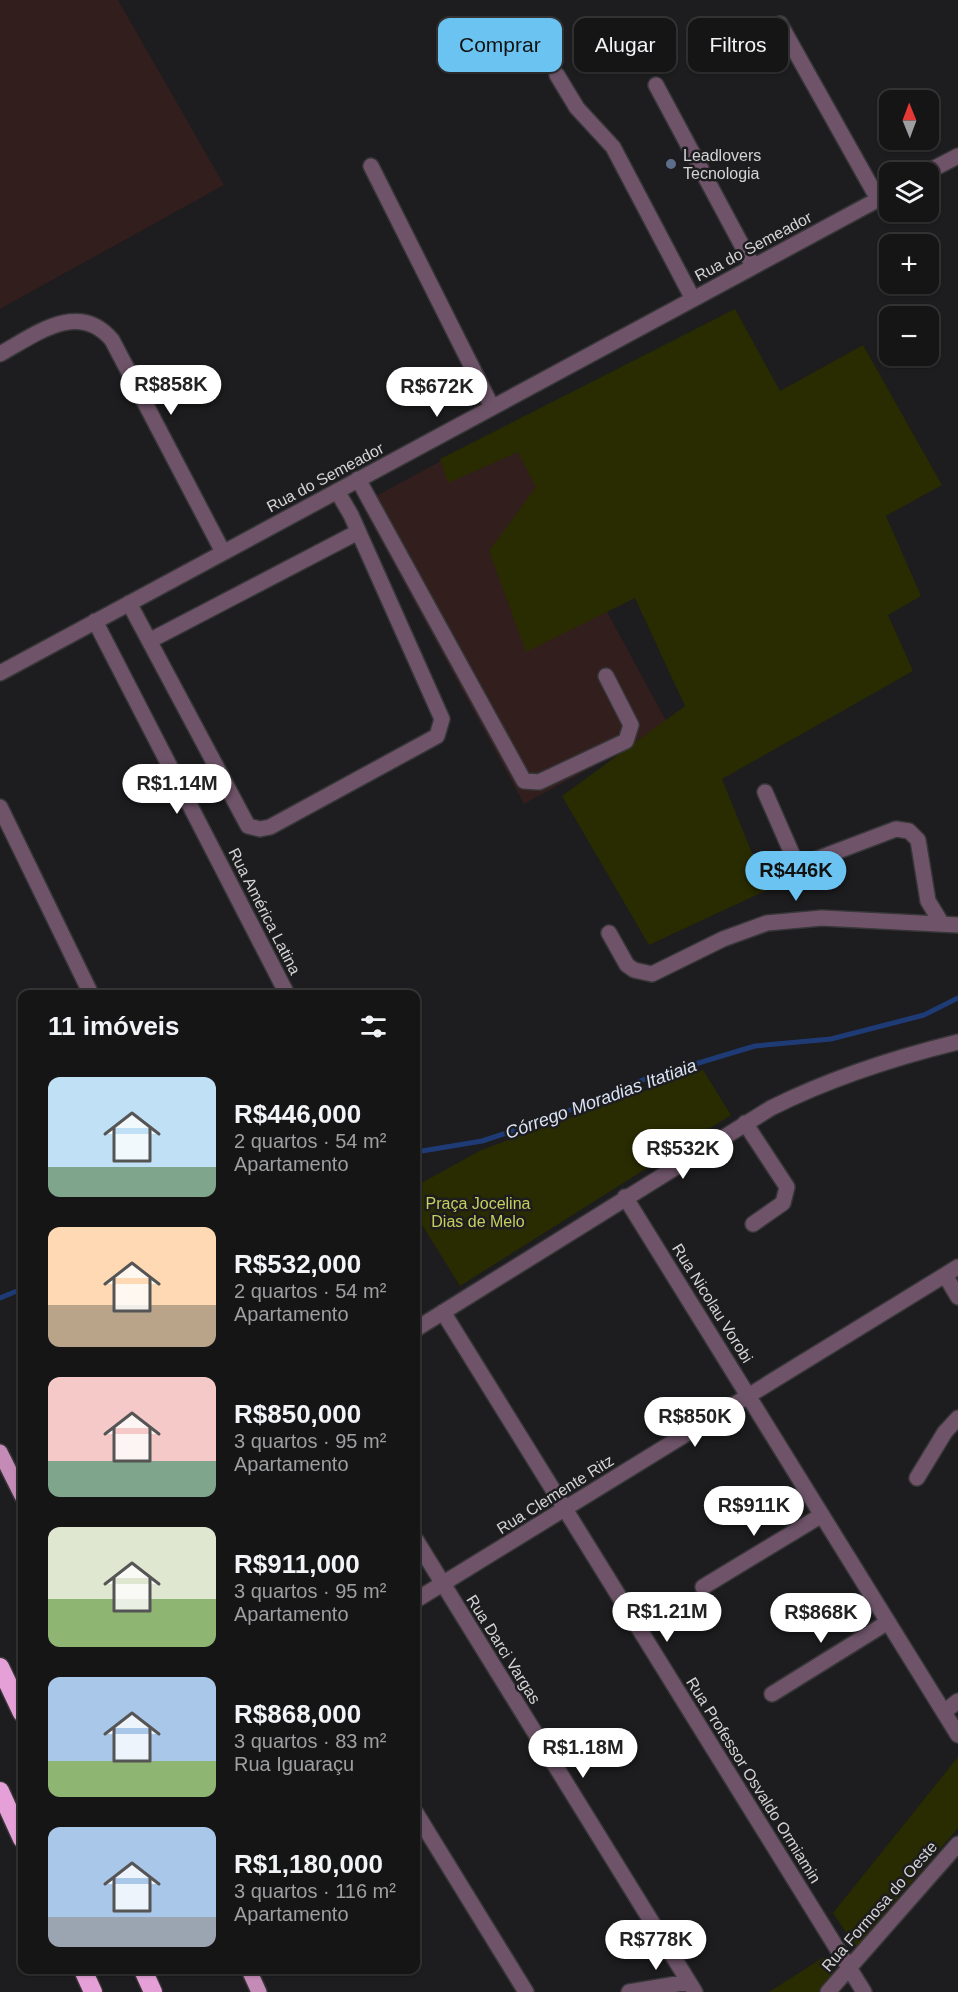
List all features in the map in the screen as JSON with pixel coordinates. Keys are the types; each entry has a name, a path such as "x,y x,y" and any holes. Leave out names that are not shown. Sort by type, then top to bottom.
{"highway":[{"path":"0,1667 18,1705"},
{"path":"0,1791 18,1830"},
{"path":"85,1974 93,1992"},
{"path":"145,1974 153,1992"}],"main road":[{"path":"0,1452 18,1488"},
{"path":"251,1974 259,1992"}],"street":[{"path":"788,37 879,188"},
{"path":"557,75 582,113 614,147 693,299"},
{"path":"656,85 753,266"},
{"path":"939,166 958,156"},
{"path":"371,166 492,407"},
{"name":"Rua do Semeador","path":"0,673 879,199"},
{"path":"0,354 59,323 82,320 99,327 112,340 223,552"},
{"path":"358,479 525,780 539,782 626,741 632,725 606,676"},
{"path":"129,603 151,640 248,826 260,829 270,827 437,736 441,728 442,719 358,532 337,491"},
{"path":"151,640 358,532"},
{"name":"Rua América Latina","path":"95,621 286,990"},
{"path":"765,792 793,856 800,862 809,862 896,829 909,831 918,840 928,901 950,925"},
{"path":"0,807 89,990"},
{"path":"609,933 627,964 634,970 652,974 723,939 767,922 822,918 950,925"},
{"path":"420,1326 745,1123 834,1079 958,1042"},
{"path":"745,1123 787,1187 783,1203 753,1224"},
{"name":"Rua Nicolau Vorobi","path":"626,1197 958,1735"},
{"path":"951,1271 958,1297"},
{"name":"Rua Clemente Ritz","path":"420,1598 951,1271"},
{"name":"Rua Professor Osvaldo Ormiamin","path":"443,1312 864,1992"},
{"path":"917,1478 945,1432 958,1418"},
{"path":"703,1587 822,1515"},
{"name":"Rua Darci Vargas","path":"420,1547 692,1987"},
{"path":"772,1694 888,1622"},
{"path":"944,1712 958,1701"},
{"path":"420,1820 526,1992"},
{"name":"Rua Formosa do Oeste","path":"828,1992 958,1844"},
{"path":"629,1992 692,1987"}],"shaded area":[{"path":"0,0 118,0 224,185 0,309"},
{"path":"506,426 669,726 524,804 361,504"}],"green space":[{"path":"735,309 780,391 863,345 942,485 886,516 921,596 888,615 913,671 722,779 767,890 649,945 562,796 685,706 635,598 526,652 489,551 536,487 518,452 448,483 440,459"},
{"name":"Praça Jocelina Dias de Melo","path":"703,1070 731,1115 460,1286 420,1221 420,1184 481,1150"},
{"path":"958,1757 958,1828 856,1947 833,1913"},
{"path":"824,1957 835,1973 819,1992 769,1992"}],"waterway":[{"name":"Córrego Moradias Itatiaia","path":"420,1151 482,1141 546,1120 645,1079 755,1046 831,1039 924,1015 958,998"},
{"name":"Córrego Moradias Itatiaia","path":"0,1298 18,1291"}],"place":[{"name":"Leadlovers Tecnologia","path":"671,164"}]}
